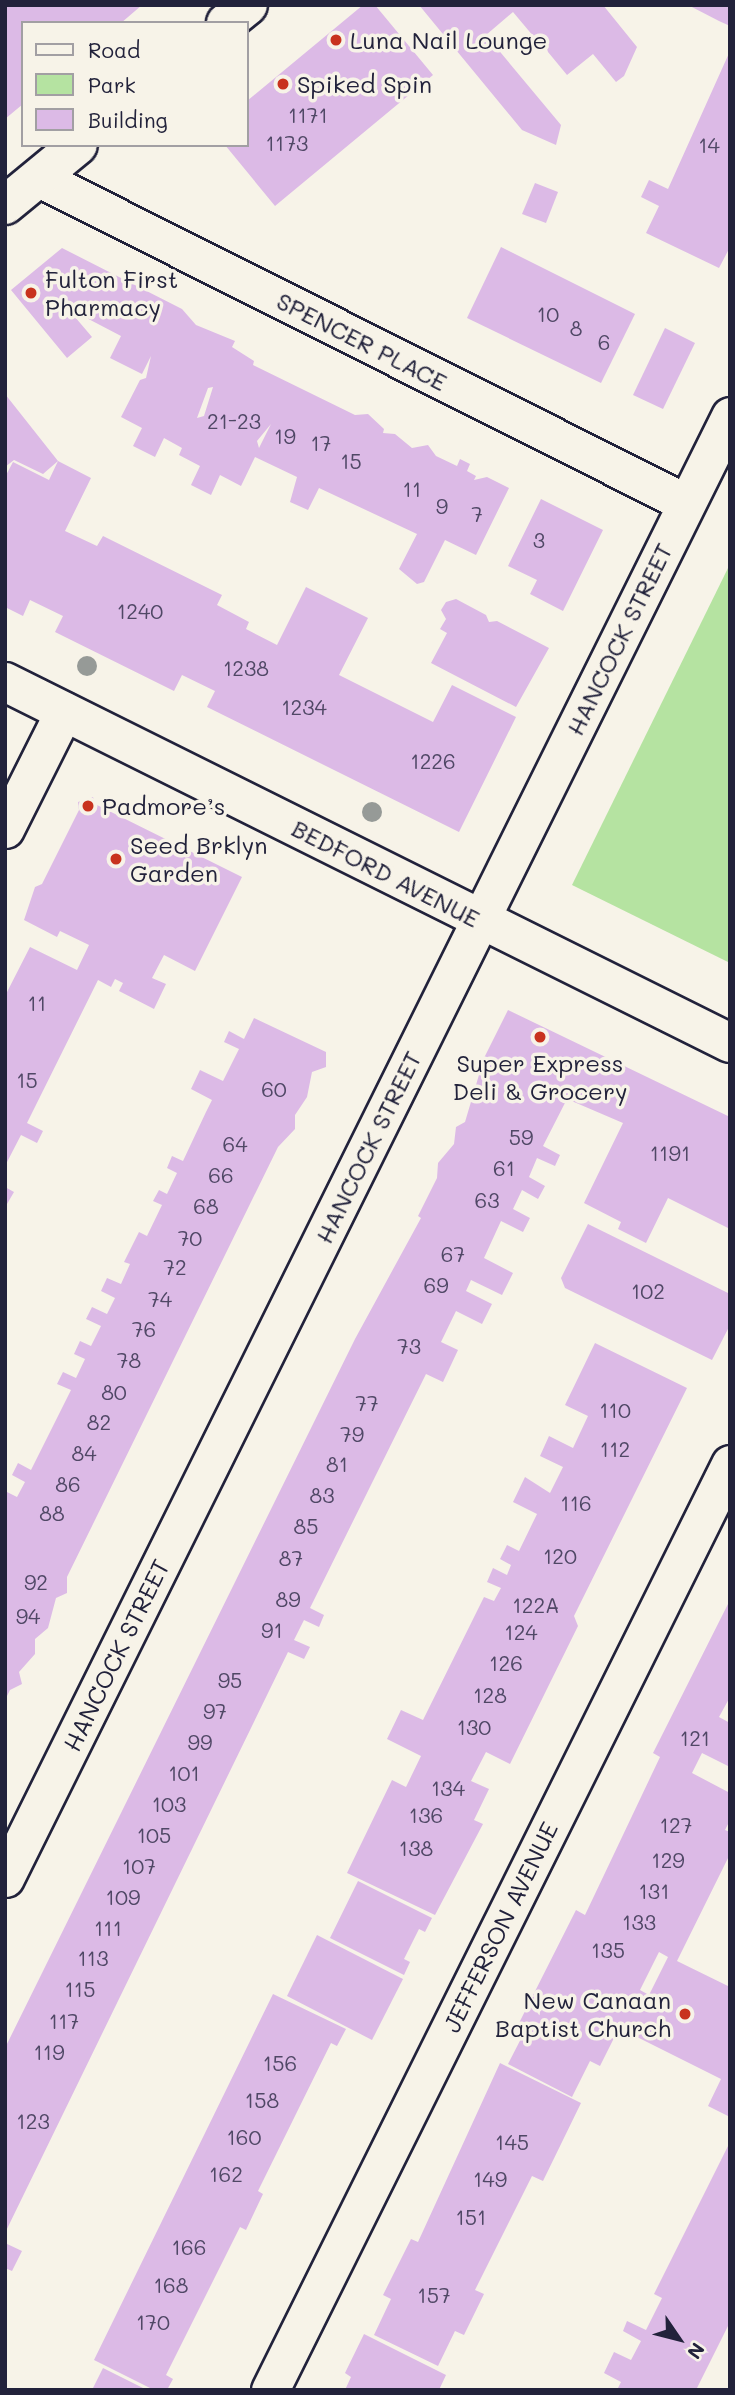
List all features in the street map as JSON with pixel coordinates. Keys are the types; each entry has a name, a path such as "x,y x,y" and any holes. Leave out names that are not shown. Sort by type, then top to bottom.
{"main road":[{"path":"228,21 247,5"},
{"path":"5,205 76,147"},
{"name":"BEDFORD AVENUE","path":"5,682 730,1043"}],"street":[{"name":"SPENCER PLACE","path":"39,178 686,503"},
{"name":"HANCOCK STREET","path":"5,1878 730,416"},
{"path":"5,829 64,711"},
{"name":"JEFFERSON AVENUE","path":"270,2390 730,1464"}],"green space":[{"path":"730,564 730,963 572,885"}],"building":[{"path":"5,5 142,5 123,21 21,21 21,106 5,119"},
{"path":"363,5 375,5 433,75 275,206 227,147 248,147 248,100"},
{"path":"419,5 603,5 637,47 624,76 616,82 593,54 567,75 548,52 543,37 534,37 513,12 486,35 561,125 556,145 522,130"},
{"path":"688,5 730,5 730,26 719,21"},
{"path":"730,51 730,247 719,268 646,233 659,206 641,197 649,180 668,189"},
{"path":"535,183 558,192 546,223 522,214"},
{"path":"501,247 635,314 601,383 467,318"},
{"path":"62,248 182,309 196,325 235,341 232,347 254,361 253,365 355,415 368,414 384,429 383,433 395,434 412,448 428,445 436,456 457,466 460,459 470,464 467,471 476,476 474,480 487,477 509,488 476,555 445,540 424,582 417,584 399,569 417,534 319,488 308,510 290,502 297,477 255,457 241,486 220,475 211,495 191,485 200,466 179,455 182,448 164,438 155,457 133,446 142,428 121,417 140,380 146,378 151,356 142,374 110,358 121,336 77,313 75,317 92,337 67,358 11,290","holes":["213,387 204,416 197,418 208,388","271,424 259,448 257,441"]},
{"path":"665,328 695,343 663,409 633,395"},
{"path":"5,394 58,461 43,474 14,460 5,467"},
{"path":"58,461 91,478 65,531 97,546 103,536 222,595 217,605 249,622 246,629 277,645 306,587 368,618 339,675 433,722 452,685 516,717 459,832 207,707 215,691 182,675 174,691 55,632 63,616 30,600 23,616 5,607 5,477 13,462 49,480"},
{"path":"541,499 603,530 563,611 530,594 537,580 508,566"},
{"path":"456,599 486,615 489,622 497,621 549,648 516,707 431,663 447,633 440,629 446,619 441,610 446,602"},
{"path":"93,797 95,804 242,877 195,971 164,955 152,978 166,984 154,1009 119,991 123,983 115,979 111,987 98,980 27,1123 43,1131 37,1143 21,1135 5,1166 5,996 30,947 77,970 89,945 60,931 57,937 24,920 35,887 42,884 79,810 78,802"},
{"path":"508,1010 730,1117 730,1229 668,1198 646,1243 618,1229 621,1222 584,1203 623,1123 567,1099 543,1146 560,1155 555,1166 537,1158 529,1177 545,1186 538,1199 522,1190 513,1209 530,1218 523,1232 501,1221 484,1258 513,1273 502,1295 471,1280 466,1291 492,1304 482,1324 456,1311 441,1342 458,1350 443,1382 426,1374 310,1608 324,1615 319,1627 304,1620 294,1640 310,1647 304,1659 288,1652 5,2233 5,2048 355,1339 421,1218 418,1216 437,1178 438,1163 454,1144 456,1127 465,1122 484,1058"},
{"path":"254,1018 326,1052 326,1067 312,1072 307,1097 295,1115 295,1129 278,1147 67,1577 67,1593 56,1598 48,1628 35,1639 35,1654 19,1672 22,1684 10,1690 5,1700 5,1491 17,1497 25,1482 12,1475 18,1463 31,1470 71,1390 57,1384 63,1372 76,1378 85,1359 74,1354 80,1341 91,1346 101,1326 86,1319 92,1307 107,1314 115,1298 101,1291 107,1278 121,1284 130,1264 124,1262 139,1232 147,1236 162,1205 153,1201 159,1190 167,1194 177,1173 167,1168 172,1156 183,1161 212,1100 191,1089 200,1070 223,1081 239,1049 224,1042 229,1031 244,1039"},
{"path":"5,1187 14,1192 7,1204 5,1203"},
{"path":"588,1224 730,1294 730,1325 712,1360 565,1288 561,1278"},
{"path":"595,1343 687,1388 574,1616 578,1626 510,1764 486,1752 471,1781 489,1789 474,1820 483,1824 435,1915 347,1873 392,1780 406,1787 421,1756 387,1739 401,1710 423,1720 484,1597 494,1601 501,1588 487,1582 493,1568 507,1575 511,1565 500,1559 507,1545 519,1551 537,1514 513,1502 525,1477 550,1493 563,1467 540,1456 549,1436 573,1448 588,1416 565,1405"},
{"path":"730,1600 730,1697 719,1717 730,1723 730,1767 702,1753 692,1773 730,1793 730,1820 725,1830 730,1832 730,1854 677,1961 730,1987 730,2117 708,2106 721,2079 619,2028 600,2066 590,2061 572,2097 508,2064 526,2029 518,2025 576,1910 585,1915 660,1757 653,1753","holes":["659,1952 668,1957 649,1995 640,1990"]},
{"path":"358,1881 432,1918 425,1932 419,1929 404,1959 410,1962 404,1975 330,1938"},
{"path":"317,1935 403,1979 372,2040 287,1996"},
{"path":"273,1994 346,2029 337,2046 331,2043 258,2191 263,2194 246,2230 240,2227 166,2375 173,2379 167,2390 154,2390 94,2360"},
{"path":"500,2063 581,2103 543,2181 532,2176 475,2290 484,2294 464,2335 455,2331 438,2366 374,2335 391,2299 383,2295 411,2239 418,2242"},
{"path":"730,2142 730,2322 696,2390 617,2390 621,2382 604,2373 614,2352 631,2360 641,2341 623,2331 627,2321 646,2330 662,2298 654,2294"},
{"path":"5,2243 22,2251 12,2271 5,2268"},
{"path":"364,2334 446,2375 439,2390 345,2390 351,2377 345,2373"},
{"path":"103,2368 147,2390 92,2390"}],"place":[{"name":"Luna Nail Lounge","path":"336,40"},
{"name":"Spiked Spin","path":"283,84"},
{"name":"Fulton First Pharmacy","path":"31,293"},
{"name":"Padmore’s","path":"88,806"},
{"name":"Seed Brklyn Garden","path":"116,859"},
{"name":"Super Express Deli & Grocery","path":"540,1037"},
{"name":"New Canaan Baptist Church","path":"685,2014"}]}
